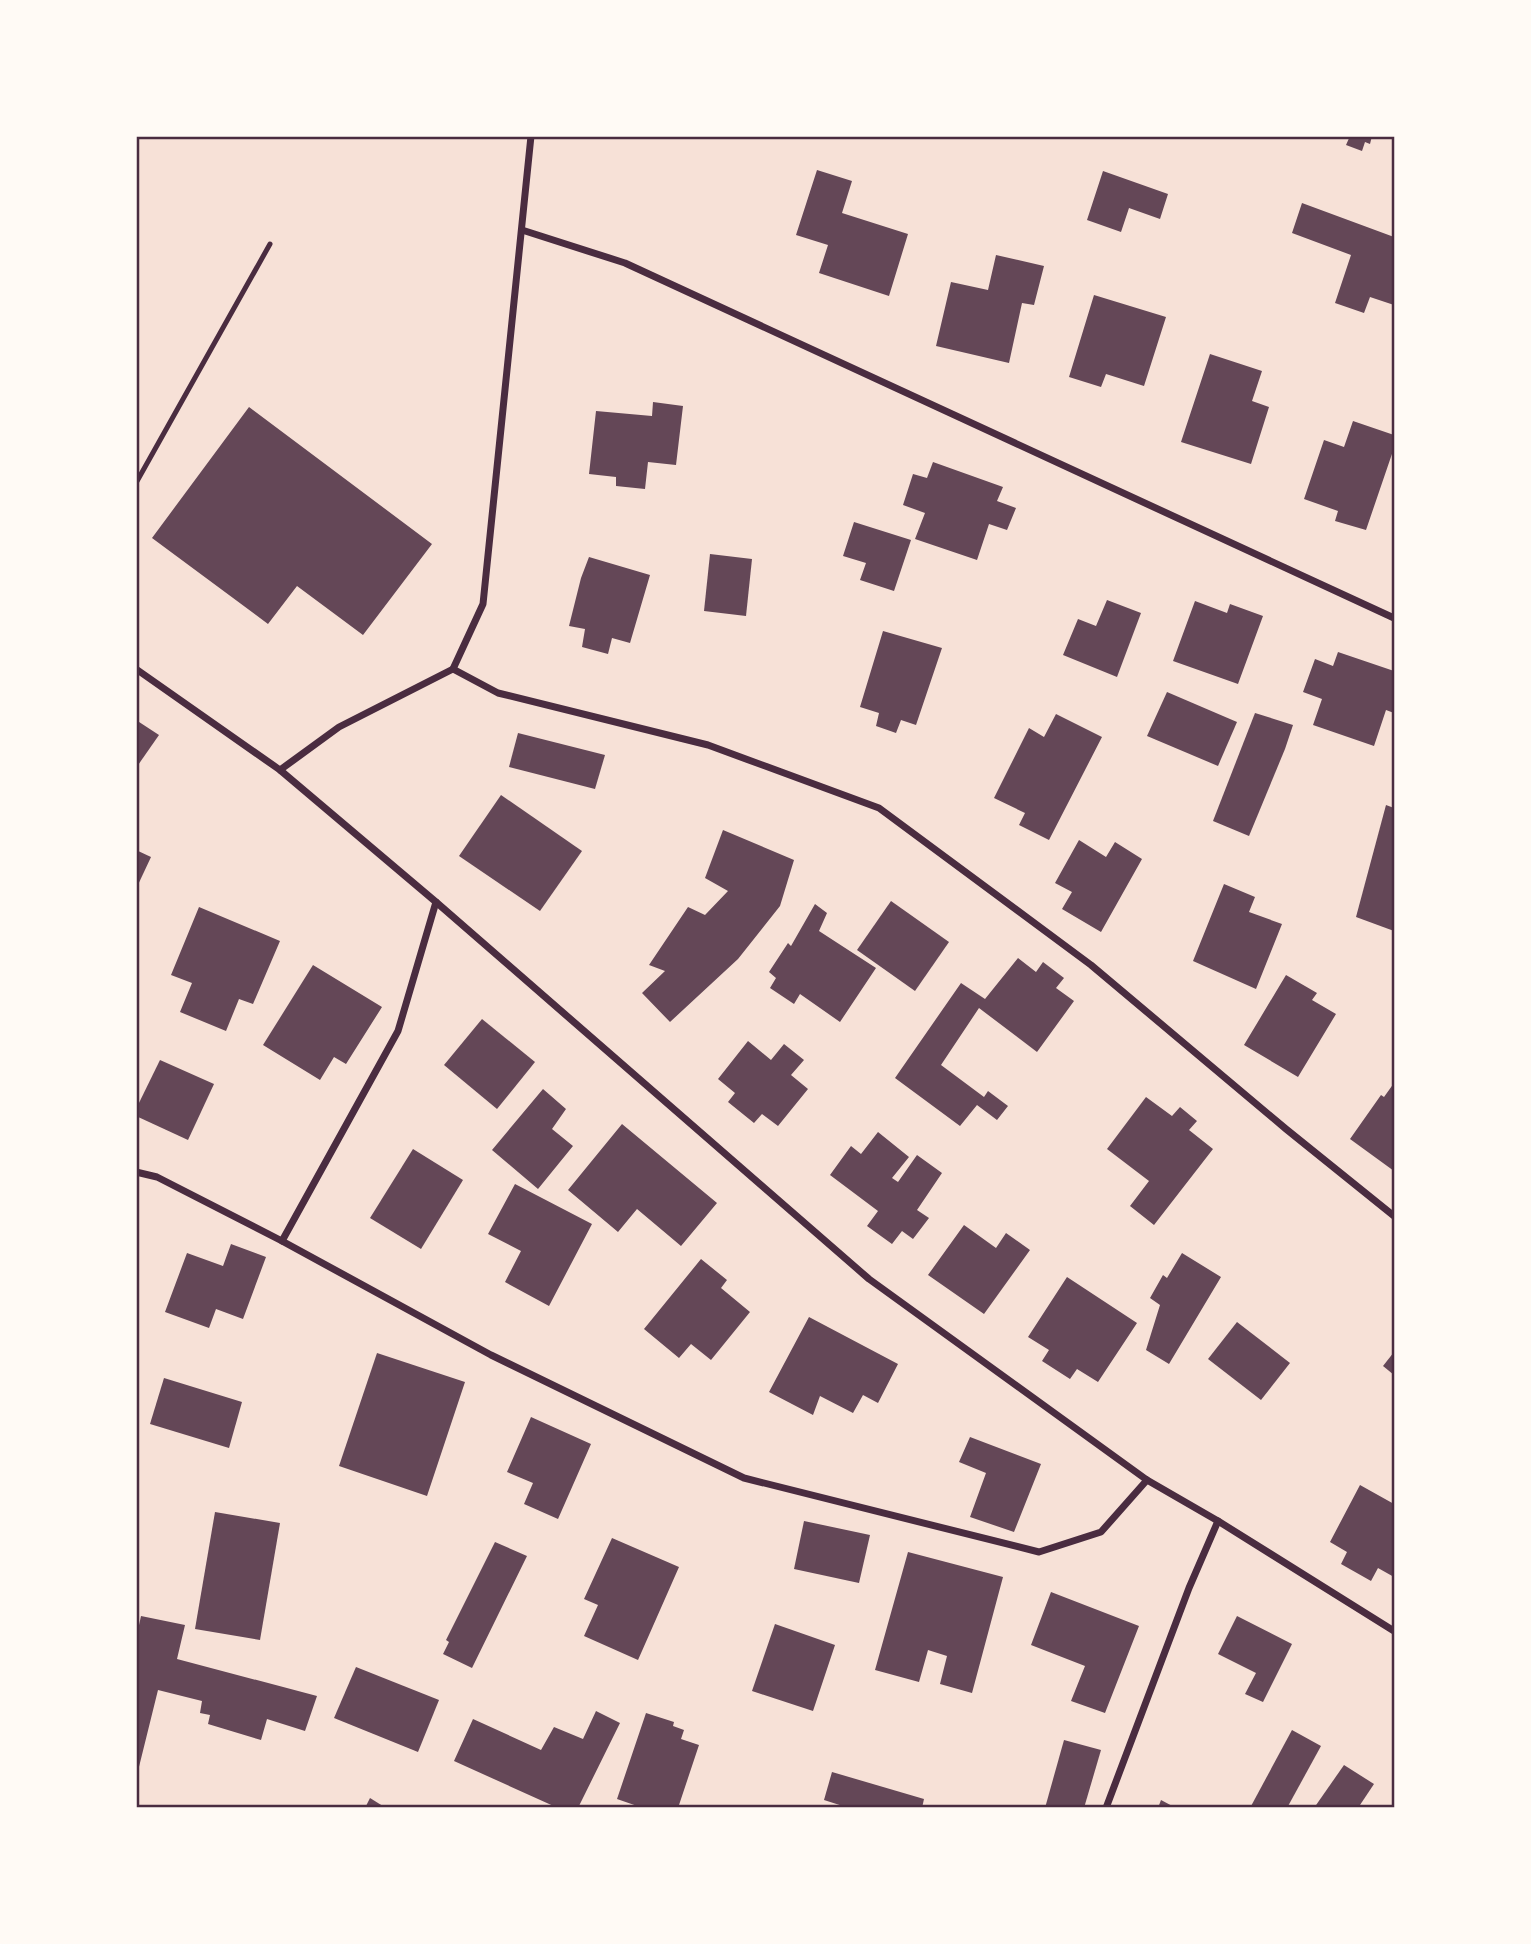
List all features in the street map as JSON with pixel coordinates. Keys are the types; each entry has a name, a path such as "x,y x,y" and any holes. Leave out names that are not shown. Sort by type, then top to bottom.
{"street":[{"path":"281,770 339,727 453,669 482,604 531,136"},
{"path":"522,230 625,263 1395,618"},
{"path":"136,669 281,770 869,1279 1147,1480 1219,1521 1395,1631"},
{"path":"453,669 498,693 708,745 879,808 1091,965 1286,1129 1395,1216"},
{"path":"282,1241 398,1031 436,902"},
{"path":"136,1172 157,1177 282,1241 491,1356 744,1478 1039,1552 1101,1532 1147,1480"},
{"path":"1106,1808 1189,1588 1219,1521"}],"lane":[{"path":"136,484 270,244"}],"building":[{"path":"1350,136 1372,136 1370,144 1365,142 1362,151 1346,145"},
{"path":"817,170 852,181 842,213 908,234 889,296 819,273 828,245 796,235"},
{"path":"1103,171 1168,194 1160,219 1129,208 1121,232 1087,220"},
{"path":"1302,203 1394,237 1394,305 1370,297 1364,313 1335,303 1351,255 1292,233"},
{"path":"996,255 1044,266 1034,305 1022,303 1009,363 936,346 951,282 988,290"},
{"path":"1094,295 1166,317 1144,386 1106,374 1101,387 1069,377"},
{"path":"1210,354 1262,371 1252,401 1269,407 1251,464 1181,442"},
{"path":"653,402 683,406 676,465 648,462 645,489 616,486 616,477 589,474 596,411 652,416"},
{"path":"249,407 432,544 363,635 297,586 268,624 152,538"},
{"path":"1353,421 1394,435 1394,448 1366,530 1335,521 1338,511 1304,499 1324,440 1344,447"},
{"path":"933,462 1003,487 997,501 1016,508 1007,530 989,524 977,560 915,539 925,513 903,505 913,474 927,478"},
{"path":"854,522 911,540 894,591 860,580 866,563 843,556"},
{"path":"710,554 752,559 746,616 704,611"},
{"path":"589,557 650,575 630,643 612,638 608,654 582,647 585,629 569,626"},
{"path":"1107,600 1141,613 1117,677 1063,655 1078,619 1096,626"},
{"path":"1195,601 1227,613 1230,604 1263,616 1238,684 1173,661"},
{"path":"883,631 942,648 916,725 901,720 896,733 876,726 879,713 860,707"},
{"path":"1338,652 1394,671 1394,713 1386,710 1374,746 1313,725 1322,699 1303,692 1315,659 1333,666"},
{"path":"1167,692 1237,722 1218,766 1147,736"},
{"path":"1255,713 1293,725 1249,836 1213,821"},
{"path":"1056,714 1102,737 1049,840 1019,825 1025,813 994,798 1029,728 1044,737"},
{"path":"136,720 159,735 136,768"},
{"path":"518,733 605,755 595,789 509,767"},
{"path":"501,795 582,851 540,911 459,856"},
{"path":"1386,805 1394,808 1394,931 1356,917"},
{"path":"723,830 794,860 780,906 738,959 670,1022 642,993 665,971 649,965 688,907 705,915 728,891 705,878"},
{"path":"1079,840 1106,857 1115,842 1142,859 1101,932 1062,909 1072,892 1055,883"},
{"path":"136,850 151,857 136,889"},
{"path":"1224,884 1255,897 1249,912 1282,924 1256,989 1193,961"},
{"path":"891,901 949,942 915,991 857,950"},
{"path":"815,904 827,913 819,931 876,968 840,1022 800,994 794,1004 770,988 776,978 769,972 788,943 791,946"},
{"path":"199,907 280,941 253,1004 239,999 226,1031 180,1012 192,983 171,975"},
{"path":"1018,958 1036,972 1043,962 1064,978 1056,988 1074,1001 1037,1052 979,1008 941,1065 984,1097 988,1091 1008,1106 997,1120 977,1105 960,1126 895,1078 961,983 985,999"},
{"path":"313,965 382,1007 346,1064 334,1057 320,1080 263,1045"},
{"path":"1286,975 1317,993 1312,1000 1336,1014 1298,1077 1244,1045"},
{"path":"482,1019 535,1062 497,1109 444,1065"},
{"path":"748,1041 771,1060 784,1044 804,1060 791,1075 808,1089 778,1126 762,1114 754,1123 728,1102 735,1093 718,1079"},
{"path":"160,1060 214,1084 188,1140 136,1116 136,1109"},
{"path":"1394,1083 1394,1171 1350,1139 1381,1095 1384,1097"},
{"path":"543,1089 566,1109 552,1129 573,1146 538,1189 492,1150"},
{"path":"1146,1097 1172,1116 1180,1107 1197,1121 1189,1130 1213,1149 1154,1225 1130,1206 1149,1181 1107,1149"},
{"path":"622,1124 717,1203 681,1246 637,1209 618,1232 568,1190"},
{"path":"878,1132 909,1157 892,1178 898,1182 917,1155 942,1173 917,1210 929,1218 913,1239 902,1231 892,1244 867,1226 878,1211 830,1175 851,1146 861,1154"},
{"path":"413,1149 463,1180 421,1249 370,1218"},
{"path":"515,1184 592,1224 549,1306 505,1282 521,1251 488,1234"},
{"path":"964,1225 996,1248 1006,1233 1030,1250 984,1314 928,1275"},
{"path":"231,1244 266,1257 243,1319 216,1309 209,1328 165,1312 187,1253 223,1266"},
{"path":"1182,1253 1221,1277 1169,1364 1146,1350 1160,1305 1150,1298 1163,1275 1167,1278"},
{"path":"701,1259 727,1280 721,1288 750,1312 711,1360 691,1344 679,1358 644,1329"},
{"path":"1067,1277 1137,1323 1098,1382 1077,1369 1070,1379 1042,1361 1049,1350 1028,1337"},
{"path":"809,1317 898,1364 878,1403 863,1395 853,1413 820,1396 813,1415 769,1392"},
{"path":"1237,1322 1290,1363 1261,1400 1208,1359"},
{"path":"1394,1352 1394,1375 1383,1366"},
{"path":"377,1353 465,1382 427,1496 339,1466"},
{"path":"164,1378 242,1402 229,1448 150,1424"},
{"path":"531,1417 591,1444 558,1519 524,1504 533,1483 507,1472"},
{"path":"970,1437 1041,1464 1014,1532 970,1517 986,1473 959,1462"},
{"path":"1360,1485 1394,1504 1394,1577 1378,1568 1371,1581 1341,1564 1347,1552 1330,1542"},
{"path":"215,1512 280,1523 260,1640 195,1629"},
{"path":"804,1521 870,1535 859,1583 794,1569"},
{"path":"612,1538 679,1567 638,1660 584,1636 598,1605 584,1599"},
{"path":"495,1542 527,1556 472,1668 443,1654 449,1642 446,1640"},
{"path":"908,1552 1003,1577 972,1693 940,1684 947,1656 928,1650 919,1682 875,1670"},
{"path":"1051,1592 1139,1626 1105,1713 1071,1701 1085,1666 1031,1645"},
{"path":"141,1616 185,1625 177,1659 317,1696 305,1731 267,1719 261,1740 208,1724 210,1715 200,1713 202,1701 158,1690 136,1779 136,1639"},
{"path":"1237,1616 1292,1644 1263,1702 1245,1694 1256,1673 1218,1654"},
{"path":"775,1624 835,1645 813,1711 752,1691"},
{"path":"356,1667 439,1700 418,1752 334,1718"},
{"path":"596,1711 620,1723 578,1808 558,1808 454,1761 473,1719 541,1750 554,1727 583,1739"},
{"path":"646,1713 674,1722 673,1726 684,1730 681,1739 699,1745 678,1808 643,1808 617,1799"},
{"path":"1292,1730 1321,1746 1287,1808 1250,1808"},
{"path":"1064,1740 1101,1750 1084,1808 1045,1808"},
{"path":"1344,1765 1374,1784 1358,1808 1314,1808"},
{"path":"832,1772 924,1799 922,1808 849,1808 824,1800"},
{"path":"370,1798 386,1808 365,1808"},
{"path":"1161,1800 1176,1808 1158,1808"}]}
